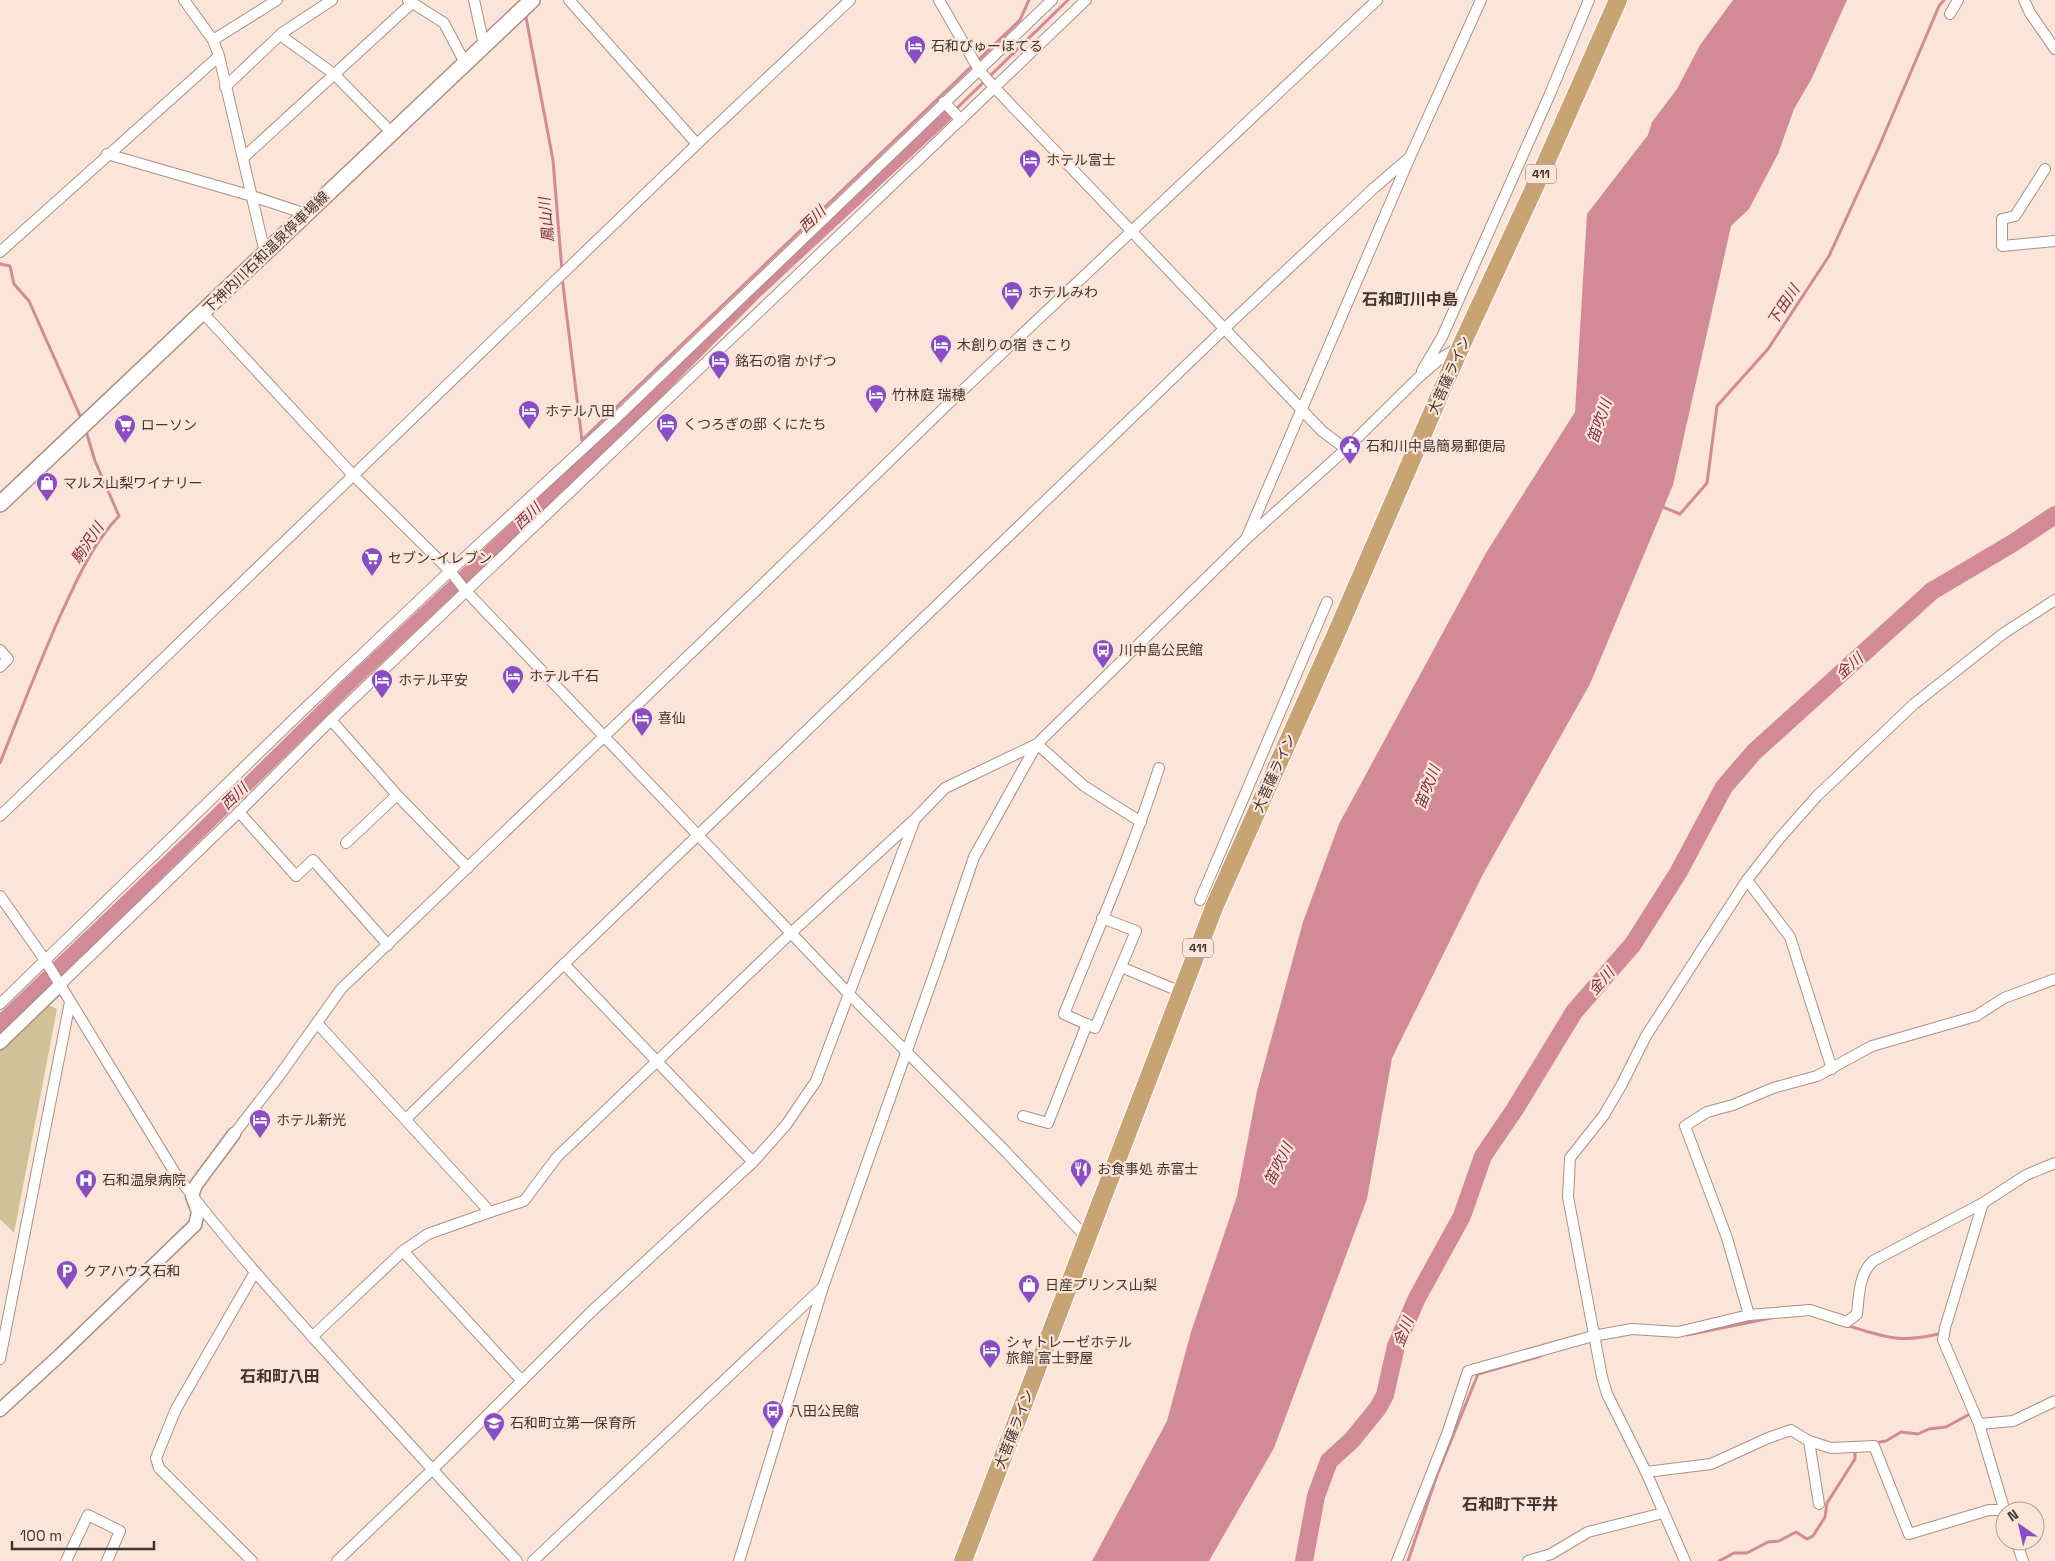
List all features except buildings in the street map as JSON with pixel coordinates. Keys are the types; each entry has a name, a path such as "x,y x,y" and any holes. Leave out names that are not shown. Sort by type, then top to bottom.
{"highway":[{"name":"大菩薩ライン","path":"963,1561 1215,905 1461,346 1544,169 1618,0"}],"main road":[{"name":"下神内川石和温泉停車場線","path":"0,504 527,5"}],"street":[{"path":"184,0 213,40 219,56 265,253"},
{"path":"213,40 277,0"},
{"path":"225,87 280,35 332,0"},
{"path":"474,0 484,45"},
{"path":"569,0 697,144"},
{"path":"0,816 697,144 850,0"},
{"path":"939,0 970,54 993,84 1322,431 1346,448"},
{"path":"0,1004 47,963 122,884 586,446 1052,0"},
{"path":"0,1043 59,983 239,812 331,720 993,84 1086,0"},
{"path":"0,1410 195,1225 198,1212 192,1196 199,1180 279,1076 341,989 947,405 1133,232 1377,0"},
{"path":"1246,540 1410,157 1481,0"},
{"path":"1418,378 1442,337 1550,94 1589,0"},
{"path":"1950,14 1958,0"},
{"path":"2024,0 2030,13 2055,49"},
{"path":"243,158 410,1 444,23 465,64"},
{"path":"280,35 334,74 392,133"},
{"path":"0,252 107,154 219,56"},
{"path":"945,103 959,117"},
{"path":"107,154 252,196 306,214"},
{"path":"406,1120 564,964 700,836 1225,328 1374,188 1410,157"},
{"path":"2044,169 2015,216 2002,219 2002,246 2055,241"},
{"path":"203,313 353,475 452,573 466,591 848,993 1007,1153 1086,1237"},
{"path":"739,1561 823,1287 974,857 1038,744 1246,540 1346,448 1418,378 1441,358 1461,346"},
{"path":"1685,1561 1646,1472 1607,1394 1594,1340 1568,1197 1570,1158 1604,1115 1646,1036 1747,880 1779,839 1817,796 1914,704 2004,633 2055,600"},
{"path":"1200,900 1327,602"},
{"path":"0,650 8,659 0,666"},
{"path":"331,720 397,795 468,868"},
{"path":"312,1337 403,1251 428,1234 524,1201 557,1157 657,1063 791,932 915,820 945,788 1038,744"},
{"path":"1038,744 1084,786 1142,822"},
{"path":"1102,918 1136,931 1096,1028 1064,1014 1102,918 1142,822 1159,768"},
{"path":"346,843 397,795"},
{"path":"239,812 296,876 313,860 388,944"},
{"path":"1236,813 1252,822"},
{"path":"337,1561 432,1470 591,1312 753,1162 786,1125 816,1081 915,820"},
{"path":"1747,880 1790,937 1832,1069"},
{"path":"0,896 47,963 175,1173 192,1196 312,1337 517,1561"},
{"path":"564,964 753,1162"},
{"path":"1121,967 1181,992"},
{"path":"1749,1315 1728,1238 1685,1126 1707,1112 1733,1105 1773,1088 1817,1076 1872,1046 1976,1016 2004,998 2055,979"},
{"path":"0,1359 70,1002"},
{"path":"317,1023 490,1212"},
{"path":"1023,1116 1048,1123 1087,1024"},
{"path":"1396,1561 1447,1434 1468,1372 1632,1329 1678,1332 1749,1315 1810,1310 1846,1322 1857,1314 1862,1277 1866,1267 1873,1261 1983,1203 2026,1175 2055,1163"},
{"path":"1983,1203 1943,1340 1978,1424 2002,1501"},
{"path":"403,1251 522,1381"},
{"path":"252,1561 159,1468 156,1458 176,1409 255,1272"},
{"path":"533,1561 823,1287"},
{"path":"1978,1424 2013,1421 2055,1401"},
{"path":"1646,1472 1711,1464 1768,1438 1791,1430 1809,1441 1831,1448 1874,1446 1909,1534 1989,1510 1995,1510"},
{"path":"1809,1441 1819,1504"},
{"path":"1528,1561 1551,1554 1588,1532 1663,1513"},
{"path":"66,1561 88,1515 120,1531 107,1561"}],"shaded area":[{"path":"46,1004 57,1009 14,1233 0,1219 0,1048"}],"water":[{"name":"笛吹川","path":"1733,0 1847,0 1812,78 1794,109 1778,154 1749,209 1731,226 1673,485 1590,684 1482,876 1392,1058 1367,1199 1274,1448 1209,1561 1092,1561 1167,1421 1191,1332 1237,1196 1257,1091 1303,922 1339,824 1486,553 1575,412 1587,214 1648,135 1652,122 1677,89 1700,45"},
{"path":"946,107 955,116 760,297 619,440 355,688 0,1038 0,1013 200,822 346,678 611,429"}],"waterway":[{"name":"西川","path":"582,440 1020,20 1029,0"},
{"path":"954,111 1068,0"},
{"name":"下田川","path":"1660,506 1680,514 1707,483 1717,406 1768,349 1829,256 1878,149 1939,6 1944,0"},
{"name":"鳳山川","path":"525,12 553,160 562,271"},
{"name":"駒沢川","path":"0,264 10,266 14,284 29,301 82,420"},
{"name":"鳳山川","path":"562,277 582,440"},
{"name":"駒沢川","path":"0,763 45,651 73,588 93,550 119,516 95,461 86,431"},
{"name":"金川","path":"1304,1561 1316,1496 1329,1461 1352,1440 1378,1408 1385,1395 1396,1346 1417,1298 1462,1216 1483,1156 1515,1109 1574,1012 1633,944 1678,873 1724,787 1754,752 1932,591 2013,543 2055,515"},
{"path":"1687,1335 1771,1318"},
{"path":"1846,1325 1893,1338 1915,1338 1942,1333"},
{"path":"1408,1561 1437,1475 1478,1374 1541,1356"},
{"path":"1874,1443 1886,1441 1901,1432 1918,1434 1929,1429 1946,1427 1968,1415"},
{"path":"1719,1561 1734,1553 1747,1553 1768,1542 1779,1541 1796,1532 1807,1539 1813,1536 1825,1517 1827,1503 1855,1459 1855,1448"}],"place":[{"name":"石和びゅーほてる","path":"915,65"},
{"name":"ホテル富士","path":"1030,179"},
{"name":"ホテルみわ","path":"1012,311"},
{"name":"木創りの宿 きこり","path":"941,364"},
{"name":"銘石の宿 かげつ","path":"719,380"},
{"name":"竹林庭 瑞穂","path":"876,414"},
{"name":"ホテル八田","path":"529,430"},
{"name":"くつろぎの邸 くにたち","path":"667,443"},
{"name":"ローソン","path":"125,444"},
{"name":"石和川中島簡易郵便局","path":"1350,465"},
{"name":"マルス山梨ワイナリー","path":"47,502"},
{"name":"セブン-イレブン","path":"372,577"},
{"name":"川中島公民館","path":"1103,669"},
{"name":"ホテル千石","path":"513,695"},
{"name":"ホテル平安","path":"382,699"},
{"name":"喜仙","path":"642,737"},
{"name":"ホテル新光","path":"260,1139"},
{"name":"お食事処 赤富士","path":"1081,1188"},
{"name":"石和温泉病院","path":"86,1199"},
{"name":"クアハウス石和","path":"67,1290"},
{"name":"日産プリンス山梨","path":"1029,1304"},
{"name":"シャトレーゼホテル 旅館 富士野屋","path":"990,1369"},
{"name":"八田公民館","path":"773,1430"},
{"name":"石和町立第一保育所","path":"494,1442"}],"district":[{"name":"石和町川中島","path":"1410,299"},
{"name":"石和町八田","path":"280,1376"},
{"name":"石和町下平井","path":"1510,1504"}]}
